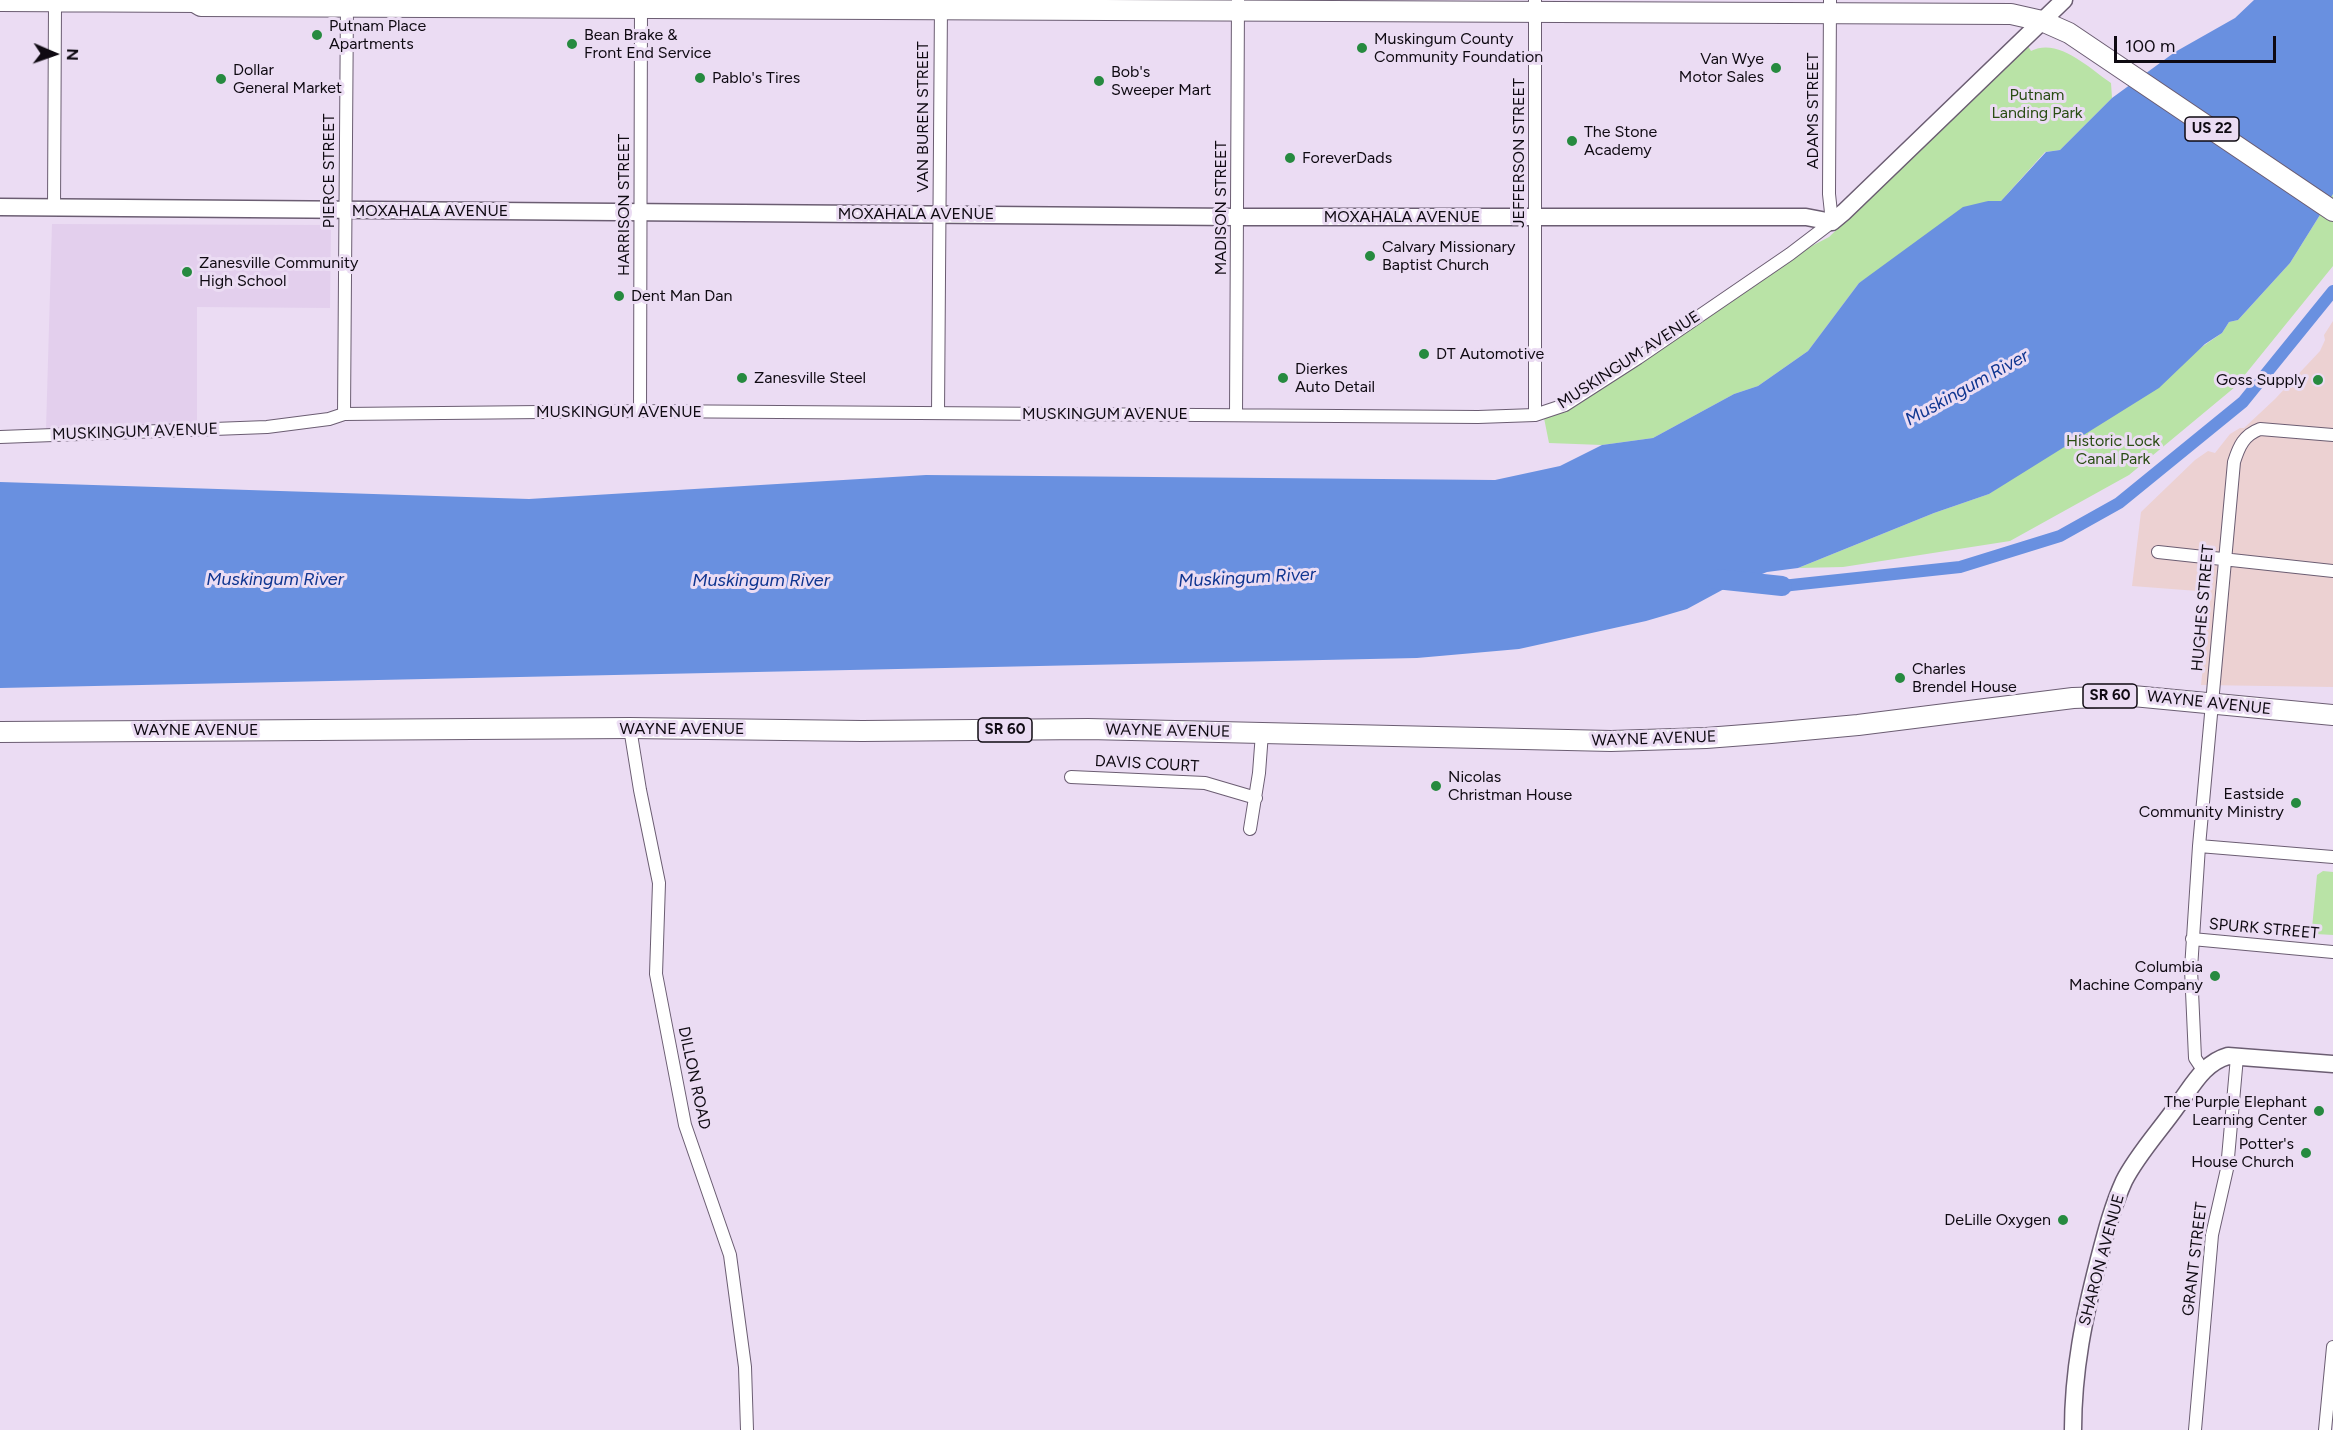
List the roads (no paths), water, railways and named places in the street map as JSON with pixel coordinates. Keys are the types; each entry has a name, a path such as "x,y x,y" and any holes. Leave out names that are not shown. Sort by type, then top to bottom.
{"main road":[{"name":"US 22","path":"196,3 1830,7 2011,14 2042,21 2069,33 2333,212"},
{"name":"WAYNE AVENUE","path":"0,732 630,728 862,731 1088,729 1594,741 1696,738 1858,725 2073,698 2133,696 2333,715"}],"street":[{"name":"MUSKINGUM AVENUE","path":"0,437 267,427 329,419 344,414 640,411 1514,417 1535,414 1574,400 1790,254 1844,213 2064,0"},
{"path":"0,5 196,3"},
{"name":"PIERCE STREET","path":"344,414 347,4"},
{"name":"HARRISON STREET","path":"640,411 641,4"},
{"path":"54,208 55,5"},
{"name":"VAN BUREN STREET","path":"938,413 941,5"},
{"name":"MADISON STREET","path":"1236,415 1238,5"},
{"name":"JEFFERSON STREET","path":"1535,6 1535,414"},
{"name":"ADAMS STREET","path":"1830,7 1829,195 1832,222"},
{"name":"MOXAHALA AVENUE","path":"0,207 1237,218 1806,217 1832,222"},
{"name":"HUGHES STREET","path":"2204,1071 2195,1058 2193,1036 2192,939 2234,462 2242,442 2256,430 2333,435"},
{"path":"2157,552 2333,571"},
{"name":"DILLON ROAD","path":"630,728 659,883 656,974 686,1125 730,1255 745,1366 747,1430"},
{"path":"1251,829 1262,733"},
{"name":"DAVIS COURT","path":"1071,777 1206,783 1256,798"},
{"path":"2199,846 2333,857"},
{"name":"SPURK STREET","path":"2192,939 2333,952"},
{"name":"SHARON AVENUE","path":"2073,1430 2076,1359 2113,1210 2125,1179 2204,1071 2218,1059 2228,1056 2333,1064"},
{"name":"GRANT STREET","path":"2195,1430 2212,1235 2227,1169 2237,1057"},
{"path":"2325,1430 2333,1347"}],"water":[{"path":"2254,0 2333,0 2333,194 2290,263 2238,320 2229,322 2222,333 2205,344 2159,388 1989,494 1934,513 1798,568 1767,572 1724,589 1687,609 1646,621 1519,649 1417,658 0,688 0,482 529,499 926,475 1495,480 1560,466 1602,445 1653,438 1734,394 1758,386 1808,351 1859,283 1963,207 1988,201 2001,201 2046,152 2060,150 2112,98 2175,52 2235,18"}],"waterway":[{"name":"Muskingum River","path":"1782,586 1960,567 2060,536 2119,503 2243,402 2333,291"},
{"name":"Muskingum River","path":"1716,579 1782,586"}],"place":[{"name":"Putnam Place Apartments","path":"317,35"},
{"name":"Bean Brake & Front End Service","path":"572,44"},
{"name":"Muskingum County Community Foundation","path":"1362,48"},
{"name":"Van Wye Motor Sales","path":"1776,68"},
{"name":"Pablo's Tires","path":"700,78"},
{"name":"Dollar General Market","path":"221,79"},
{"name":"Bob's Sweeper Mart","path":"1099,81"},
{"name":"The Stone Academy","path":"1572,141"},
{"name":"ForeverDads","path":"1290,158"},
{"name":"Calvary Missionary Baptist Church","path":"1370,256"},
{"name":"Zanesville Community High School","path":"187,272"},
{"name":"Dent Man Dan","path":"619,296"},
{"name":"DT Automotive","path":"1424,354"},
{"name":"Zanesville Steel","path":"742,378"},
{"name":"Dierkes Auto Detail","path":"1283,378"},
{"name":"Goss Supply","path":"2318,380"},
{"name":"Charles Brendel House","path":"1900,678"},
{"name":"Nicolas Christman House","path":"1436,786"},
{"name":"Eastside Community Ministry","path":"2296,803"},
{"name":"Columbia Machine Company","path":"2215,976"},
{"name":"The Purple Elephant Learning Center","path":"2319,1111"},
{"name":"Potter's House Church","path":"2306,1153"},
{"name":"DeLille Oxygen","path":"2063,1220"}],"park label":[{"name":"Putnam Landing Park","path":"2037,104"},
{"name":"Historic Lock Canal Park","path":"2113,450"}]}
